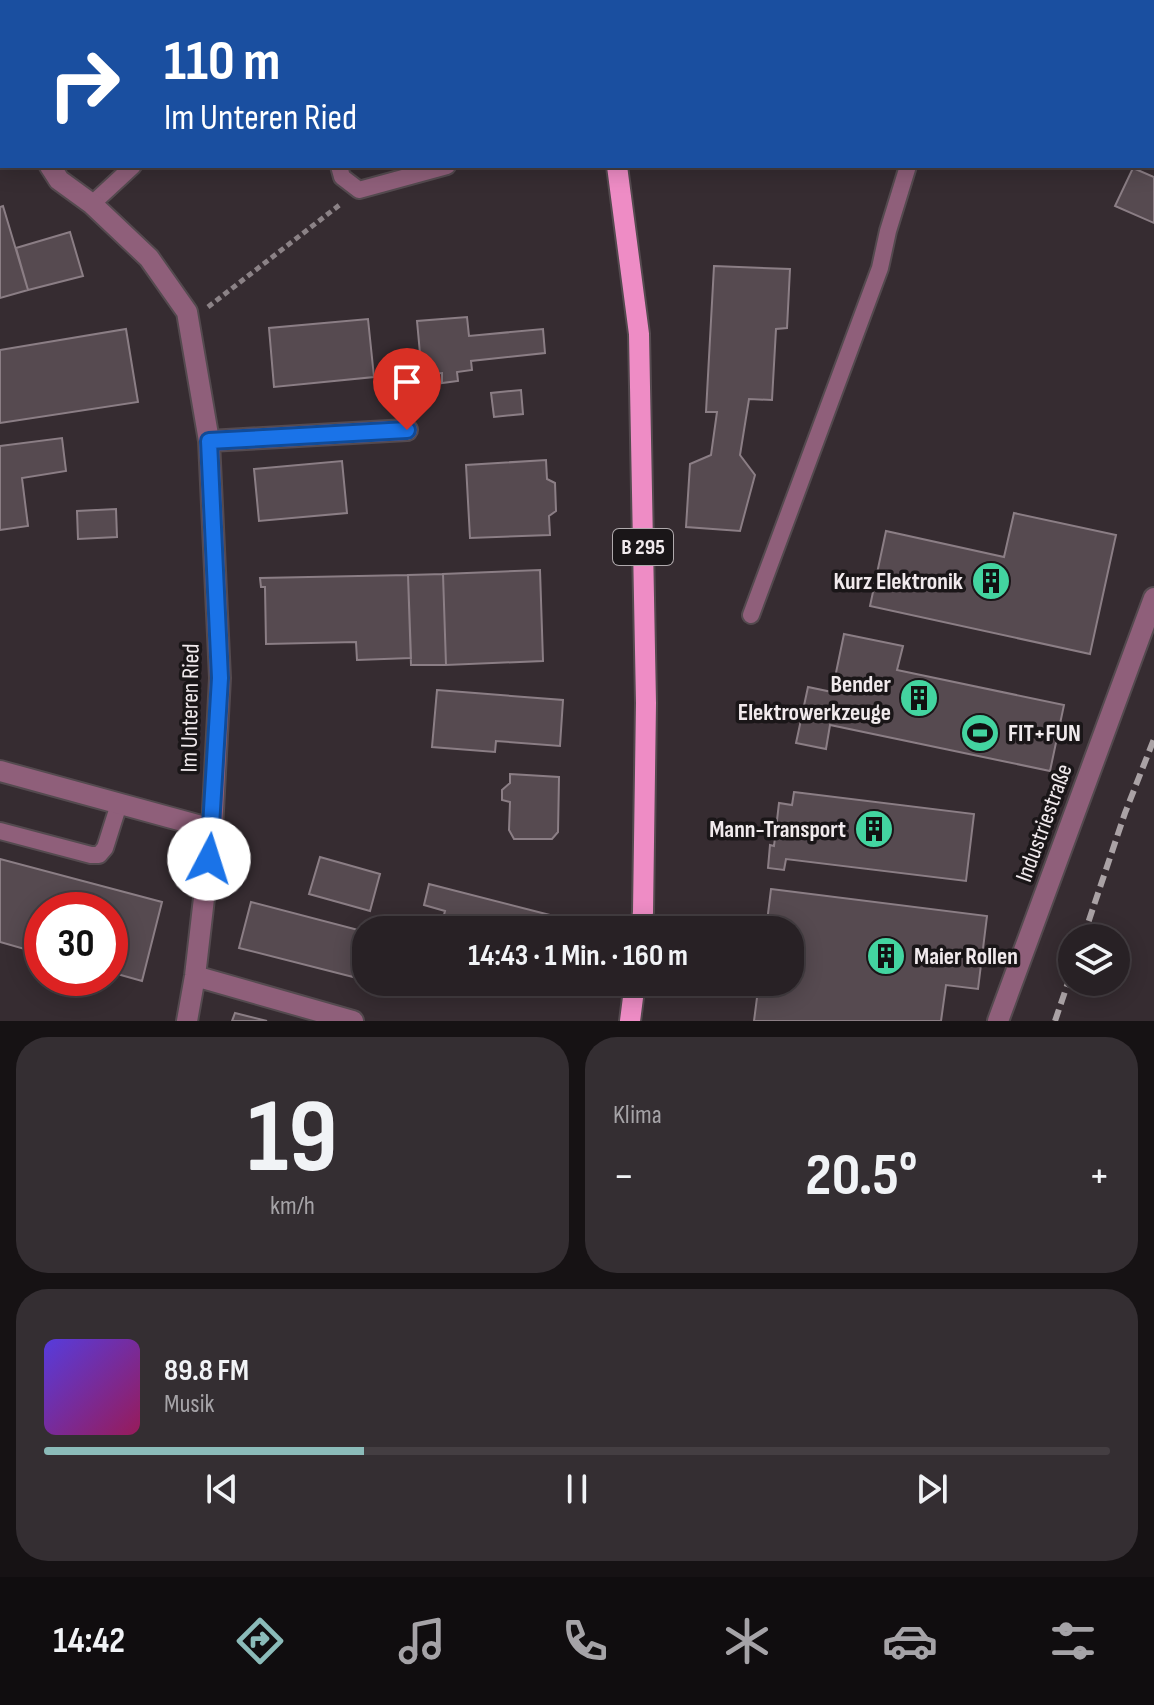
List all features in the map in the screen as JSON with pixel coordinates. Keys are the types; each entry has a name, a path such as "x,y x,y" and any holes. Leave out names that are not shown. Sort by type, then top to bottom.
{"main road":[{"name":"B 295","path":"617,168 639,334 646,703 643,916"},
{"path":"630,1021 633,996"}],"street":[{"name":"Im Unteren Ried","path":"51,168 59,180 92,204 149,258 187,312 209,441 220,678 212,829 187,1021"},
{"path":"209,441 407,430"},
{"name":"Industriestraße","path":"998,1021 1154,598"},
{"path":"0,771 212,829"},
{"path":"195,976 353,1021"}],"lane":[{"path":"92,204 131,168"},
{"path":"340,168 342,177 359,190 440,168"},
{"path":"751,615 880,268 907,168"},
{"path":"0,831 99,855 105,848 119,804"}],"path":[{"path":"189,323 359,190"}],"building":[{"path":"1133,168 1154,177 1154,223 1115,206"},
{"path":"3,206 28,290 0,298 0,207"},
{"path":"70,232 83,276 28,290 16,248"},
{"path":"714,266 790,269 787,328 776,329 772,400 749,399 740,455 755,475 740,531 686,527 690,464 711,455 717,412 706,412"},
{"path":"467,317 469,336 543,329 545,353 471,361 472,370 457,372 458,381 442,383 442,373 422,375 417,321"},
{"path":"368,319 374,377 274,387 269,328"},
{"path":"126,329 138,402 0,423 0,350"},
{"path":"521,390 523,414 494,417 491,393"},
{"path":"62,438 66,471 22,478 28,526 0,530 0,446"},
{"path":"546,460 547,479 555,483 556,511 549,516 550,535 470,538 466,465"},
{"path":"342,461 347,513 259,521 254,469"},
{"path":"116,509 117,537 78,539 77,511"},
{"name":"Kurz Elektronik","path":"1014,513 1116,535 1090,654 870,606 886,531 1004,557"},
{"path":"540,570 543,661 446,665 443,574"},
{"path":"443,574 446,665 411,665 408,575"},
{"path":"408,575 411,658 357,660 356,642 266,644 265,587 261,587 260,578"},
{"name":"Bender Elektrowerkzeuge","path":"844,634 903,646 897,670 1064,705 1050,771 830,725 826,749 796,743 808,687 832,692"},
{"path":"437,690 563,700 560,746 496,741 495,752 432,747"},
{"path":"510,774 559,777 558,832 552,839 514,839 509,830 510,802 502,800 502,790 510,783"},
{"name":"Mann-Transport","path":"794,792 974,814 966,881 786,859 784,870 768,868 779,803 792,805"},
{"path":"320,857 380,874 370,911 309,894"},
{"path":"0,859 124,892 24,892 24,949 0,942"},
{"path":"429,884 550,915 444,916 445,911 424,905"},
{"name":"Maier Rollen","path":"771,889 987,916 978,989 946,985 941,1021 754,1021 757,996 804,996 804,916 768,916"},
{"path":"128,893 162,902 142,981 128,977"},
{"path":"251,902 352,928 352,977 239,948"},
{"path":"235,1013 267,1021 232,1021"}],"railway":[{"path":"1088,924 1154,739"},
{"path":"1055,1021 1064,996"}],"place":[{"name":"Kurz Elektronik","path":"991,581"},
{"name":"Bender Elektrowerkzeuge","path":"919,698"},
{"name":"FIT+FUN","path":"980,733"},
{"name":"Mann-Transport","path":"874,829"},
{"name":"Maier Rollen","path":"886,956"}],"route":[{"path":"209,859 220,678 209,441 407,430"}]}
